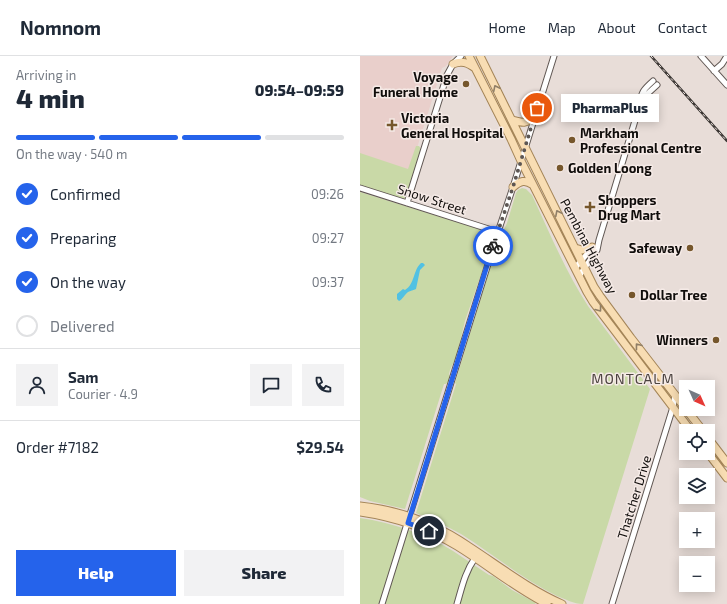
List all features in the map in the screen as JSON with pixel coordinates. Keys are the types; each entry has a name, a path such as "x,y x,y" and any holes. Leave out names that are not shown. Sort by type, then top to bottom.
{"main road":[{"path":"453,64 457,56"},
{"name":"Pembina Highway","path":"469,56 593,302 686,424"},
{"name":"Pembina Highway","path":"480,56 600,296 697,424"},
{"path":"453,64 464,62 476,68"},
{"path":"512,120 523,123 528,122 534,117"},
{"path":"513,187 518,182 522,181 534,184"},
{"path":"575,248 582,250 592,247"},
{"path":"715,447 727,463"},
{"path":"713,460 727,478"},
{"path":"360,506 382,510 409,520 439,535 521,590 547,604"},
{"path":"360,512 409,520 432,526 453,536 532,590 562,604"}],"street":[{"path":"407,203 447,75 453,64 462,56"},
{"path":"382,604 554,56"},
{"path":"701,56 727,85"},
{"path":"714,71 722,64 727,56"},
{"path":"575,268 583,264 597,250 644,89 655,83"},
{"name":"Snow Street","path":"360,188 498,232"},
{"path":"579,276 583,264 592,247 599,240"},
{"name":"Thatcher Drive","path":"612,604 673,407 675,395"},
{"path":"457,604 467,571 475,558"}],"shaded area":[{"name":"Victoria General Hospital","path":"360,56 453,56 446,66 442,68 402,196 360,183"}],"green space":[{"path":"416,146 419,146 421,151 406,197 404,199 360,186 360,153 408,169"},
{"path":"522,188 526,189 532,195 565,266 588,306 650,389 583,604 557,596 544,589 461,534 416,513 498,242 507,223 516,193"},
{"path":"360,192 495,234 465,321 457,355 450,370 450,377 448,382 444,384 405,509 370,501 360,497"},
{"path":"360,518 396,526 431,539 493,576 512,590 536,603 360,604"}],"water":[{"path":"421,263 425,265 420,270 416,289 408,292 399,301 397,299 397,294 403,289 405,290 411,284 418,266"}],"railway":[{"path":"651,56 727,141"}],"way so far":[{"path":"493,246 537,108"}],"place":[{"name":"Voyage Funeral Home","path":"466,84"},
{"name":"PharmaPlus","path":"537,108"},
{"name":"Victoria General Hospital","path":"392,125"},
{"name":"Markham Professional Centre","path":"572,140"},
{"name":"Golden Loong","path":"560,168"},
{"name":"Shoppers Drug Mart","path":"590,207"},
{"name":"Safeway","path":"690,248"},
{"name":"Dollar Tree","path":"632,295"},
{"name":"Winners","path":"716,340"}],"district":[{"name":"MONTCALM","path":"633,378"}],"route":[{"path":"429,531 408,523 493,246"}]}
